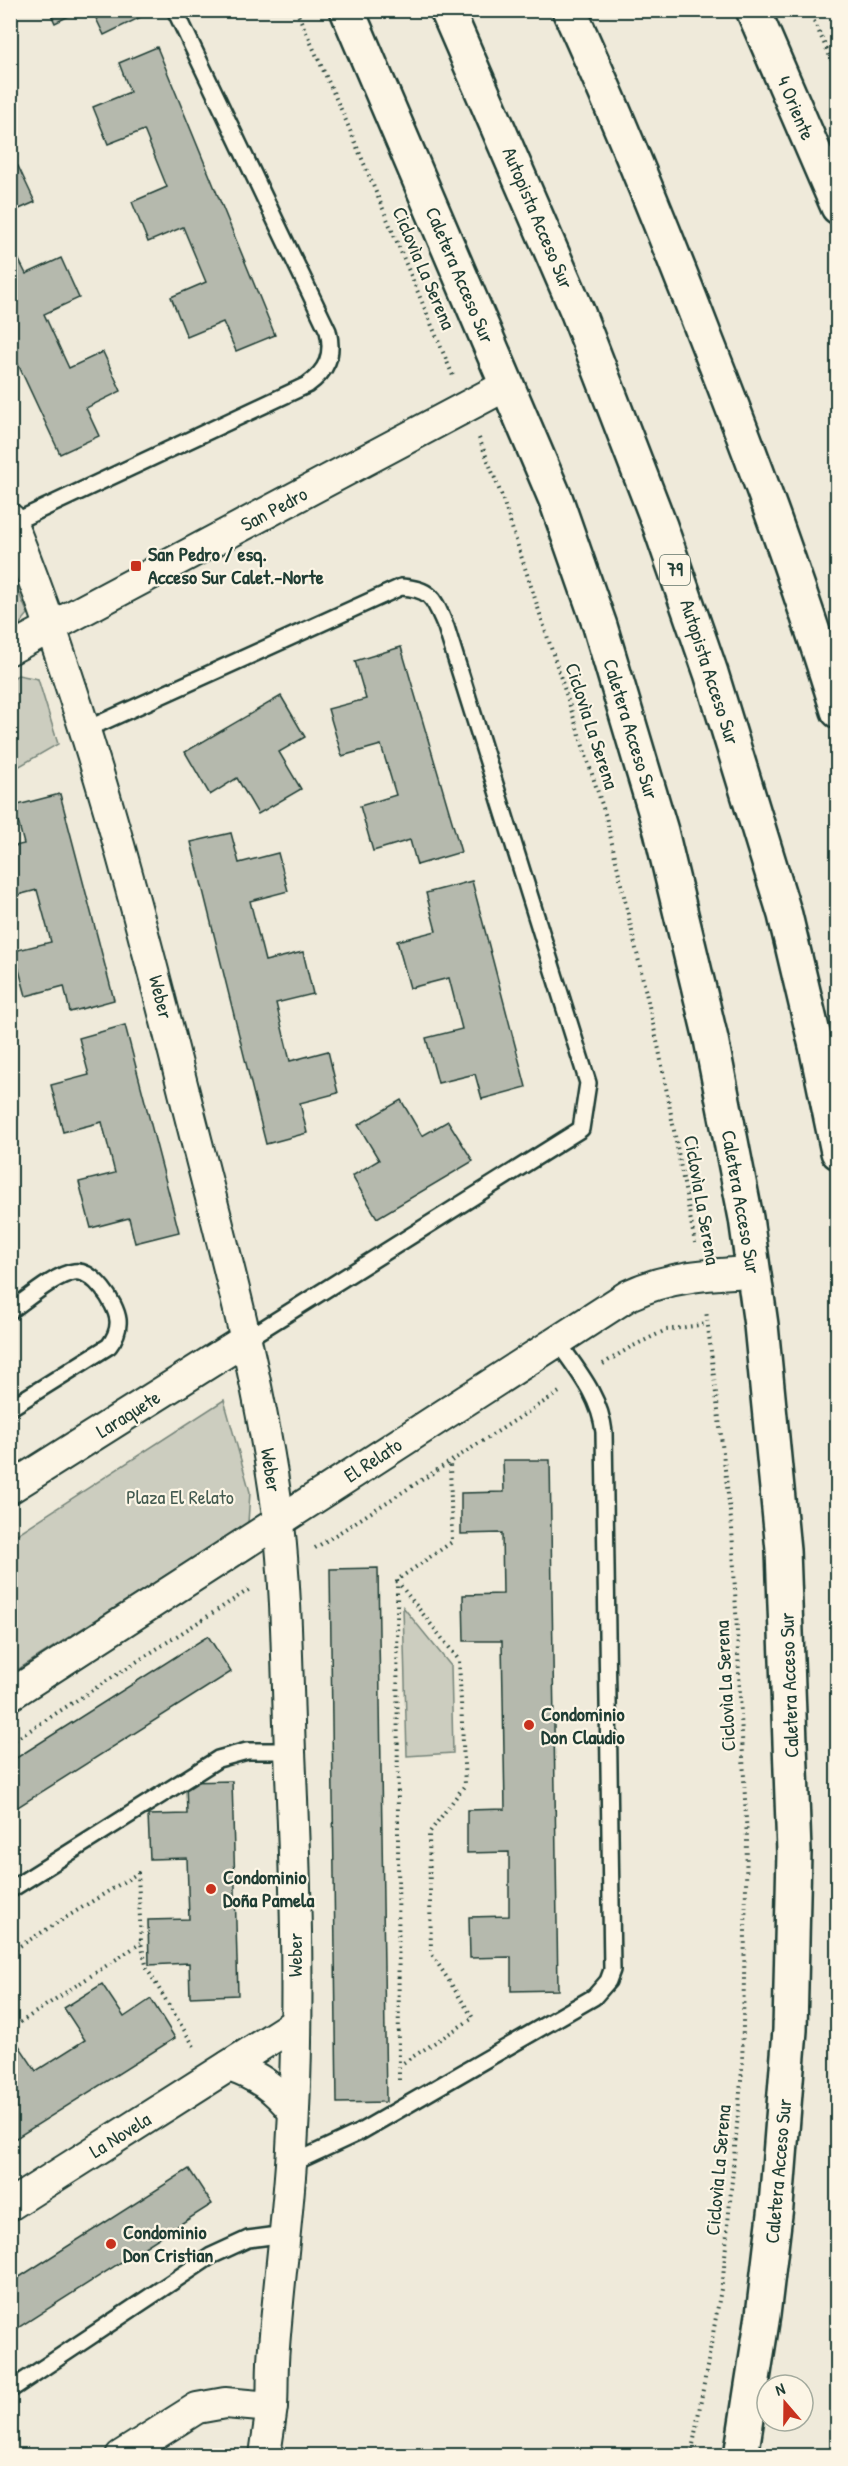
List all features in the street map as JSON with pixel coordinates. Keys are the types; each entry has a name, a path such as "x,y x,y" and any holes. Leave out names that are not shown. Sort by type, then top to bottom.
{"main road":[{"name":"Caletera Acceso Sur","path":"347,10 555,500 600,626 661,831 711,1039 746,1218 770,1411 783,1550 794,1852 789,2030 776,2206 763,2314 741,2456"},
{"name":"Autopista Acceso Sur","path":"447,10 578,313 641,475 711,673 784,915 837,1152"},
{"path":"569,10 672,253 734,411 809,620 837,711"},
{"name":"4 Oriente","path":"753,10 837,207"}],"street":[{"name":"San Pedro","path":"10,649 507,385"},
{"name":"Weber","path":"11,521 53,627 126,868 158,986 245,1340 261,1414 278,1521 290,1751 296,2024 286,2234 273,2350 272,2407 265,2456"},
{"name":"El Relato","path":"10,1695 615,1304 644,1288 683,1277 753,1272"},
{"name":"Laraquete","path":"10,1488 245,1340"},
{"name":"La Novela","path":"10,2205 296,2024"},
{"path":"220,2072 260,2078 284,2098 293,2111"},
{"path":"121,2456 197,2409 225,2403 272,2407"}],"lane":[{"path":"11,521 307,385 318,377 329,360 331,342 328,330 175,10"},
{"path":"85,730 401,587 420,588 435,600 446,627 588,1083 581,1129 245,1340"},
{"path":"10,1311 64,1275 82,1271 95,1278 114,1308 118,1318 118,1329 109,1346 10,1408"},
{"path":"291,2164 333,2146 398,2111 594,1997 608,1982 612,1970 603,1432 600,1411 594,1396 557,1341"},
{"path":"10,1890 218,1759 247,1751 290,1751"},
{"path":"10,2390 211,2256 248,2239 286,2234"}],"path":[{"name":"Ciclovìa La Serena","path":"296,10 344,116 501,494 606,817 659,1050 701,1275 732,1528 747,1840 742,2070 723,2277 691,2456"},
{"path":"809,10 837,74"},
{"path":"10,1743 629,1348 666,1330 707,1324"},
{"path":"397,1580 452,1542 450,1462"},
{"path":"397,1580 400,2065 398,2111"},
{"path":"397,1580 459,1660 465,1785 429,1833 431,1953 473,2018 400,2065"},
{"path":"10,1952 138,1873 141,1943 147,1969 220,2072"},
{"path":"10,2029 141,1943"}],"green space":[{"path":"10,573 28,614 19,625 11,630"},
{"path":"18,675 38,679 58,744 11,771 11,679"},
{"name":"Plaza El Relato","path":"224,1400 250,1492 248,1523 11,1674 11,1538"},
{"path":"403,1607 451,1666 453,1753 407,1756"}],"building":[{"path":"49,10 81,10 55,23"},
{"path":"92,10 140,10 143,16 104,35"},
{"path":"157,47 275,335 236,351 223,322 187,337 171,297 206,282 183,227 148,242 132,202 167,187 144,130 108,144 93,107 130,92 119,63"},
{"path":"18,166 35,202 10,213 10,169"},
{"path":"10,242 26,274 61,258 79,298 44,314 69,368 103,352 121,391 86,408 99,436 60,454 10,347"},
{"path":"401,647 461,852 417,865 410,840 373,851 360,806 396,795 381,745 342,756 328,709 366,699 355,661"},
{"path":"281,696 305,737 279,752 301,789 258,814 237,778 210,795 185,752"},
{"path":"60,794 114,1000 70,1012 64,986 26,996 14,951 51,942 37,890 10,897 10,847 24,844 14,806"},
{"path":"231,833 239,863 278,853 288,891 250,901 265,961 303,952 313,994 276,1003 290,1061 328,1051 338,1093 300,1103 307,1133 266,1144 191,842"},
{"path":"472,881 526,1087 482,1099 475,1074 438,1083 426,1038 462,1029 449,978 410,988 397,941 436,931 426,893"},
{"path":"125,1025 179,1232 135,1243 129,1218 91,1228 79,1182 115,1173 102,1122 63,1132 51,1085 89,1075 79,1038"},
{"path":"401,1100 422,1136 448,1121 473,1161 377,1218 352,1176 379,1160 358,1125"},
{"name":"Condominio Don Claudio","path":"503,1460 550,1460 558,1990 511,1991 511,1957 470,1958 469,1917 509,1916 509,1852 467,1853 467,1810 505,1809 502,1641 464,1641 463,1595 503,1594 502,1533 461,1534 461,1493 504,1492"},
{"path":"378,1568 386,2102 337,2103 330,1569"},
{"path":"208,1636 231,1672 10,1812 10,1762"},
{"name":"Condominio Doña Pamela","path":"232,1781 238,1995 190,1997 189,1963 149,1965 148,1920 189,1919 187,1858 150,1859 148,1815 187,1814 186,1782"},
{"path":"102,1984 124,2017 151,1999 175,2038 10,2142 10,2041 14,2038 36,2071 85,2040 64,2008"},
{"name":"Condominio Don Cristian","path":"189,2169 212,2204 10,2333 10,2283"}],"place":[{"name":"San Pedro / esq. Acceso Sur Calet.-Norte","path":"136,566"},
{"name":"Condominio Don Claudio","path":"529,1725"},
{"name":"Condominio Doña Pamela","path":"211,1889"},
{"name":"Condominio Don Cristian","path":"111,2244"}]}
